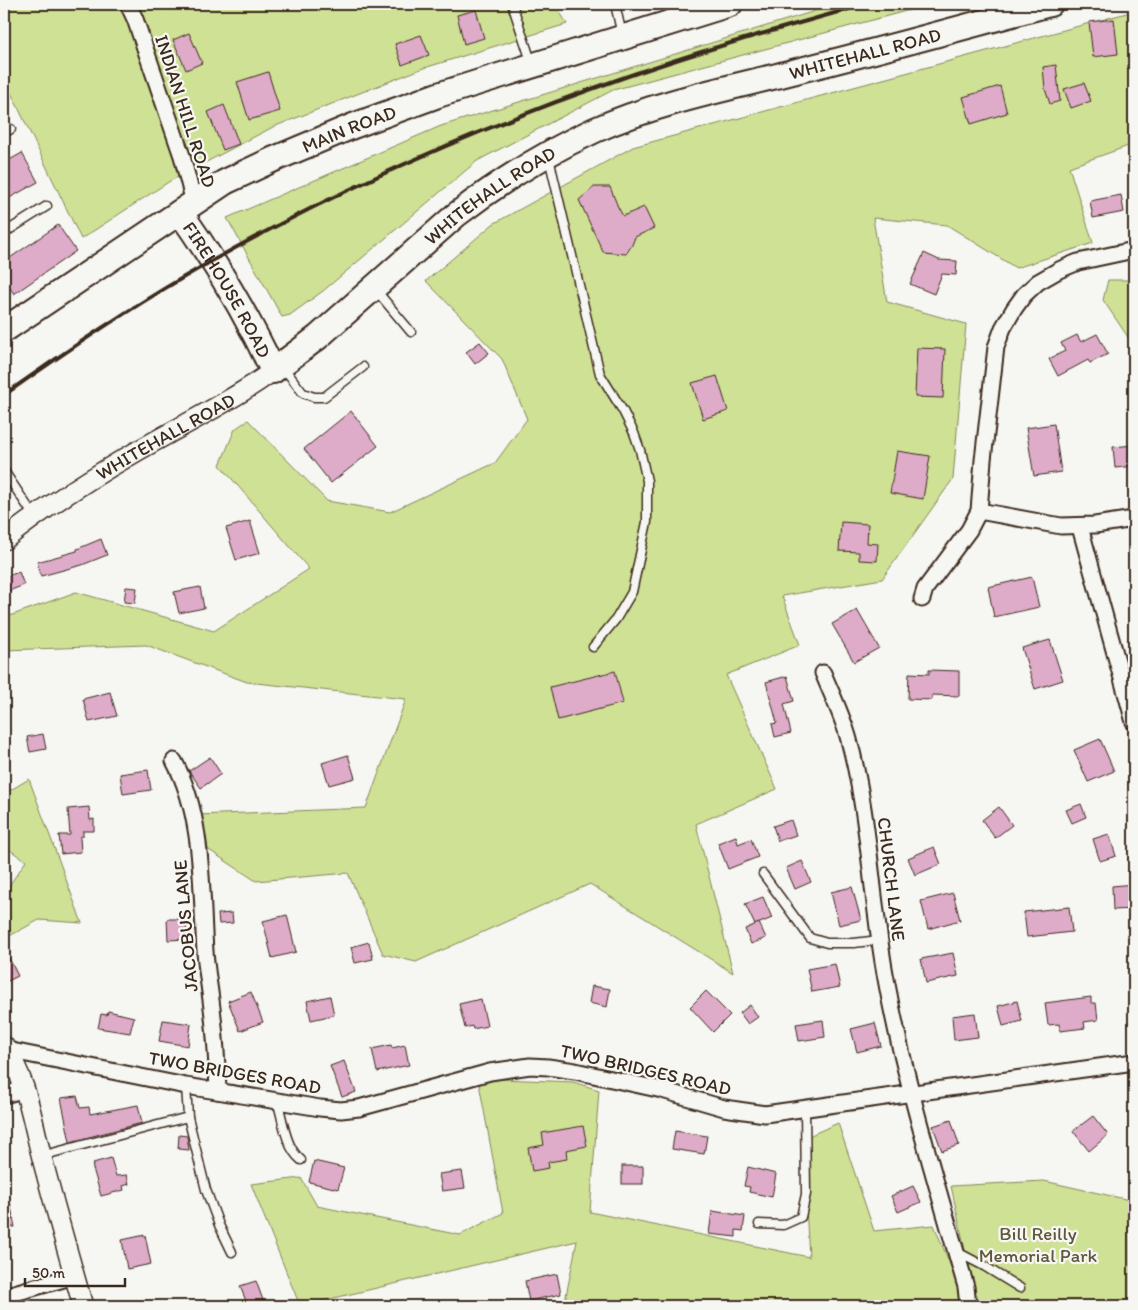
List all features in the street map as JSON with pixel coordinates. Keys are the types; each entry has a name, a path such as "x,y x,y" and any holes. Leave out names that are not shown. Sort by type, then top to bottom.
{"main road":[{"name":"MAIN ROAD","path":"8,324 225,182 272,160 353,126 438,95 730,4"},
{"name":"WHITEHALL ROAD","path":"277,367 318,337 456,215 478,198 515,173 595,130 629,117 703,94 812,68 1050,4"},
{"name":"FIREHOUSE ROAD","path":"187,207 206,250 277,367"}],"street":[{"name":"INDIAN HILL ROAD","path":"128,4 135,19 182,156 187,207"},
{"path":"922,599 925,589 969,530 979,511 996,346 1010,315 1024,295 1038,282 1059,270 1078,262 1134,250"},
{"name":"WHITEHALL ROAD","path":"4,540 34,516 84,483 246,388 277,367"},
{"path":"979,511 1062,526 1080,527 1134,519"},
{"path":"1080,527 1134,722"},
{"name":"CHURCH LANE","path":"823,673 849,737 858,779 874,887 879,940 892,1012 912,1094 966,1287 968,1306"},
{"name":"JACOBUS LANE","path":"174,761 190,801 199,854 205,949 216,1052 218,1091"},
{"path":"5,1048 14,1063 25,1089 41,1156 83,1306"},
{"name":"TWO BRIDGES ROAD","path":"5,1048 186,1086 341,1110 359,1108 490,1072 530,1066 575,1071 662,1090 724,1108 752,1113 775,1113 1134,1062"},
{"path":"4,1095 25,1089"},
{"path":"4,1296 74,1276"}],"lane":[{"path":"512,4 532,65"},
{"path":"615,4 622,37"},
{"path":"548,154 600,374 634,433 647,481 647,522 632,592 616,619 593,647"},
{"path":"4,233 47,206"},
{"path":"374,287 411,332"},
{"path":"277,367 303,393 314,397 324,397 363,367"},
{"path":"4,471 34,516"},
{"path":"763,874 810,938 827,943 854,943 879,940"},
{"path":"186,1086 188,1117 206,1190 219,1225 232,1252"},
{"path":"277,1100 291,1147 295,1155 301,1160"},
{"path":"759,1224 783,1225 800,1217 806,1194 805,1108"},
{"path":"41,1156 188,1117"},
{"path":"955,1251 1020,1288"}],"green space":[{"path":"4,4 555,4 567,24 421,69 273,127 170,181 81,239 4,78"},
{"path":"838,4 932,4 613,90 477,161 323,291 290,315 282,317 227,218 441,126"},
{"path":"1134,11 1134,144 1069,167 1093,243 1016,268 947,225 873,218 887,302 966,324 953,479 882,579 782,596 800,645 726,675 777,789 696,824 733,973 590,884 416,962 383,954 348,873 256,881 206,848 198,815 366,808 406,699 247,682 146,645 4,650 4,618 76,592 214,631 309,569 220,465 235,429 248,420 327,501 390,512 495,463 527,419 502,359 426,281 493,224 633,147"},
{"path":"1108,280 1134,280 1134,346 1103,300"},
{"path":"29,779 82,923 39,920 4,939 4,893 26,861 4,846 4,794"},
{"path":"478,1078 573,1082 599,1090 590,1212 809,1257 802,1139 838,1123 874,1231 934,1225 967,1306 564,1306 577,1241 300,1306 251,1184 301,1178 317,1206 460,1235 503,1213"},
{"name":"Bill Reilly Memorial Park","path":"1044,1181 1134,1201 1134,1306 973,1306 973,1286 951,1186"}],"building":[{"path":"476,10 484,38 464,44 457,15"},
{"path":"1114,19 1118,54 1093,57 1089,22"},
{"path":"189,33 202,63 186,70 173,40"},
{"path":"421,35 429,55 402,65 395,44"},
{"path":"1056,65 1060,101 1050,104 1045,89 1043,67"},
{"path":"268,72 280,111 249,120 237,82"},
{"path":"1084,83 1091,101 1071,108 1064,89"},
{"path":"1000,86 1007,113 971,124 963,97"},
{"path":"224,105 239,144 223,150 208,112"},
{"path":"22,153 38,182 4,201 4,163"},
{"path":"594,187 610,187 623,216 644,207 654,228 635,237 626,254 603,252 579,200"},
{"path":"1121,195 1124,212 1093,218 1090,201"},
{"path":"58,225 76,251 14,294 4,279 4,262"},
{"path":"924,253 939,260 957,261 956,275 942,274 934,294 910,284"},
{"path":"1097,334 1108,354 1090,363 1088,360 1058,376 1049,359 1065,351 1061,343 1077,335 1081,342"},
{"path":"480,342 489,353 475,364 466,352"},
{"path":"917,348 945,349 943,398 915,397"},
{"path":"717,376 728,411 703,419 692,383"},
{"path":"351,411 378,446 331,483 304,449"},
{"path":"1054,424 1061,472 1034,476 1026,428"},
{"path":"1134,445 1134,466 1115,468 1113,447"},
{"path":"897,451 930,456 923,499 890,493"},
{"path":"250,521 260,553 236,560 226,528"},
{"path":"841,522 868,524 867,543 878,544 877,561 859,560 859,552 839,551"},
{"path":"101,539 107,555 82,565 41,576 37,562 77,551 77,549"},
{"path":"19,572 24,585 4,593 4,577"},
{"path":"1032,577 1039,607 994,617 988,587"},
{"path":"126,587 137,588 135,603 124,602"},
{"path":"200,587 204,608 179,613 174,592"},
{"path":"857,610 879,648 854,662 832,624"},
{"path":"1050,640 1063,680 1035,689 1022,648"},
{"path":"929,670 959,671 959,696 932,695 932,700 908,699 909,673 929,674"},
{"path":"615,671 623,703 558,720 550,687"},
{"path":"787,676 794,701 784,704 791,733 775,737 772,724 777,723 766,682"},
{"path":"110,692 117,716 89,722 83,699"},
{"path":"43,734 46,749 30,752 27,737"},
{"path":"1100,739 1114,771 1088,782 1074,750"},
{"path":"348,755 355,778 329,785 322,763"},
{"path":"210,757 221,774 201,788 189,771"},
{"path":"148,770 151,790 123,794 120,774"},
{"path":"1081,804 1086,817 1072,823 1066,810"},
{"path":"89,807 90,820 94,819 94,831 83,831 83,836 80,837 81,852 61,854 59,835 70,835 68,809"},
{"path":"999,807 1012,825 995,838 982,820"},
{"path":"791,820 796,835 778,841 773,826"},
{"path":"1109,834 1116,856 1100,861 1093,839"},
{"path":"736,836 738,844 751,839 758,857 728,869 718,843"},
{"path":"934,847 941,864 915,875 908,858"},
{"path":"802,861 811,882 795,889 786,868"},
{"path":"1134,884 1134,909 1113,910 1112,886"},
{"path":"852,887 861,920 839,925 831,892"},
{"path":"953,893 960,920 928,929 921,901"},
{"path":"763,897 772,918 755,925 745,904"},
{"path":"1069,907 1072,932 1027,937 1024,912"},
{"path":"232,913 233,923 219,924 218,914"},
{"path":"287,915 296,952 272,958 263,921"},
{"path":"167,919 186,919 187,939 168,940"},
{"path":"759,923 766,938 751,944 745,929"},
{"path":"369,942 373,959 355,963 351,947"},
{"path":"4,948 18,976 4,983"},
{"path":"953,953 958,976 926,983 921,959"},
{"path":"835,964 840,987 812,992 807,969"},
{"path":"592,986 610,989 607,1007 589,1003"},
{"path":"706,991 730,1015 713,1032 690,1007"},
{"path":"251,992 263,1022 240,1031 228,1001"},
{"path":"330,996 334,1015 311,1020 307,1001"},
{"path":"1091,997 1091,1003 1096,1003 1098,1020 1084,1022 1085,1028 1060,1031 1059,1024 1048,1025 1045,1003"},
{"path":"481,999 487,1026 473,1029 472,1026 465,1028 459,1004"},
{"path":"1017,1001 1022,1021 1003,1026 998,1006"},
{"path":"750,1005 758,1017 748,1024 740,1013"},
{"path":"108,1011 134,1017 130,1033 98,1028 101,1014 107,1015"},
{"path":"975,1013 978,1037 954,1040 952,1016"},
{"path":"163,1020 191,1024 188,1046 159,1041"},
{"path":"823,1020 825,1037 799,1041 796,1024"},
{"path":"875,1023 881,1046 857,1052 851,1029"},
{"path":"391,1045 392,1048 405,1045 409,1065 377,1072 372,1049"},
{"path":"344,1061 356,1092 342,1097 330,1066"},
{"path":"77,1096 80,1108 89,1107 90,1114 138,1105 142,1123 70,1142 61,1098"},
{"path":"1093,1116 1108,1135 1089,1151 1073,1131"},
{"path":"951,1120 959,1145 942,1151 933,1126"},
{"path":"583,1126 587,1146 566,1150 567,1159 548,1162 549,1168 532,1171 528,1148 544,1145 542,1133"},
{"path":"675,1131 707,1136 704,1154 672,1149"},
{"path":"179,1135 187,1136 189,1150 178,1149"},
{"path":"111,1158 116,1176 127,1175 129,1184 123,1186 124,1190 101,1196 92,1165 94,1165 93,1163"},
{"path":"314,1161 344,1168 338,1189 309,1182"},
{"path":"622,1166 643,1166 643,1184 622,1184"},
{"path":"748,1167 776,1174 772,1197 749,1192 750,1187 744,1186"},
{"path":"462,1171 465,1188 442,1191 439,1174"},
{"path":"913,1186 921,1202 898,1212 891,1196"},
{"path":"4,1197 9,1197 15,1227 4,1228"},
{"path":"712,1211 745,1216 743,1231 736,1230 736,1237 709,1234"},
{"path":"145,1235 151,1264 127,1269 122,1240"},
{"path":"557,1274 561,1294 529,1301 525,1281"},
{"path":"256,1281 264,1303 257,1306 248,1306 240,1286"}],"railway":[{"path":"4,395 92,334 184,277 339,194 393,169 501,123 611,82 706,50 867,4"}]}
